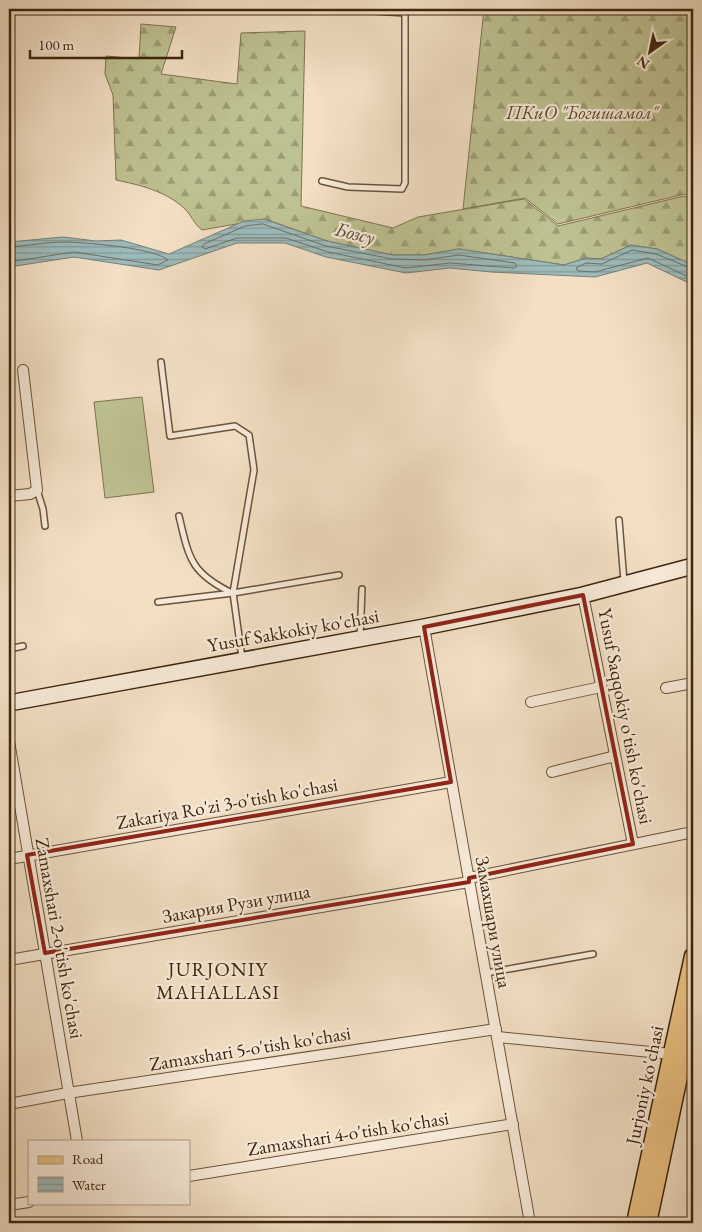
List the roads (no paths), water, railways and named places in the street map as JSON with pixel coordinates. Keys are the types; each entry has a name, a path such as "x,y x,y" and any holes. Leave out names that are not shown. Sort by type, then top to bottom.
{"main road":[{"name":"Yusuf Sakkokiy ko'chasi","path":"9,703 424,627 625,585 693,566"},
{"name":"Yusuf Sakkokiy ko'chasi","path":"584,594 636,590 693,575"},
{"name":"Jurjoniy ko'chasi","path":"648,1223 682,1054 693,956"},
{"name":"Jurjoniy ko'chasi","path":"635,1223 693,1011"}],"street":[{"path":"9,496 30,494 37,490 23,370"},
{"name":"Yusuf Saqqokiy o'tish ko'chasi","path":"584,594 633,844"},
{"name":"Замахшари улица","path":"424,627 530,1223"},
{"path":"666,688 693,683"},
{"path":"531,702 601,686"},
{"name":"Zamaxshari 2-o'tish ko'chasi","path":"9,741 77,1140"},
{"path":"552,772 615,756"},
{"name":"Zakariya Ro'zi 3-o'tish ko'chasi","path":"9,859 451,782"},
{"name":"Закария Рузи улица","path":"9,960 469,880 693,832"},
{"name":"Zamaxshari 5-o'tish ko'chasi","path":"9,1104 68,1093 497,1033 682,1054"},
{"name":"Zamaxshari 4-o'tish ko'chasi","path":"190,1176 513,1124"},
{"path":"9,1205 28,1202"}],"lane":[{"path":"322,181 348,187 402,189 405,183 405,11 340,9"},
{"path":"160,362 170,436 235,426 249,435 254,470 233,594 242,659"},
{"path":"37,490 44,509 45,526"},
{"path":"179,516 188,556 199,572 213,584 233,594"},
{"path":"619,520 625,585"},
{"path":"158,602 233,594 339,575"},
{"path":"360,638 362,589"},
{"path":"9,649 22,646"},
{"path":"486,973 593,954"}],"water":[{"name":"Бозсу","path":"264,219 327,241 392,255 424,255 459,249 564,265 586,258 601,259 631,245 657,249 693,265 693,285 647,263 595,277 450,268 406,273 326,257 285,243 237,243 159,270 74,257 9,267 9,242 63,237 96,241 121,240 169,254 244,221"}],"district":[{"name":"JURJONIY MAHALLASI","path":"218,980"}],"park label":[{"name":"ПКиО \"Богишамол\"","path":"582,112"}]}
